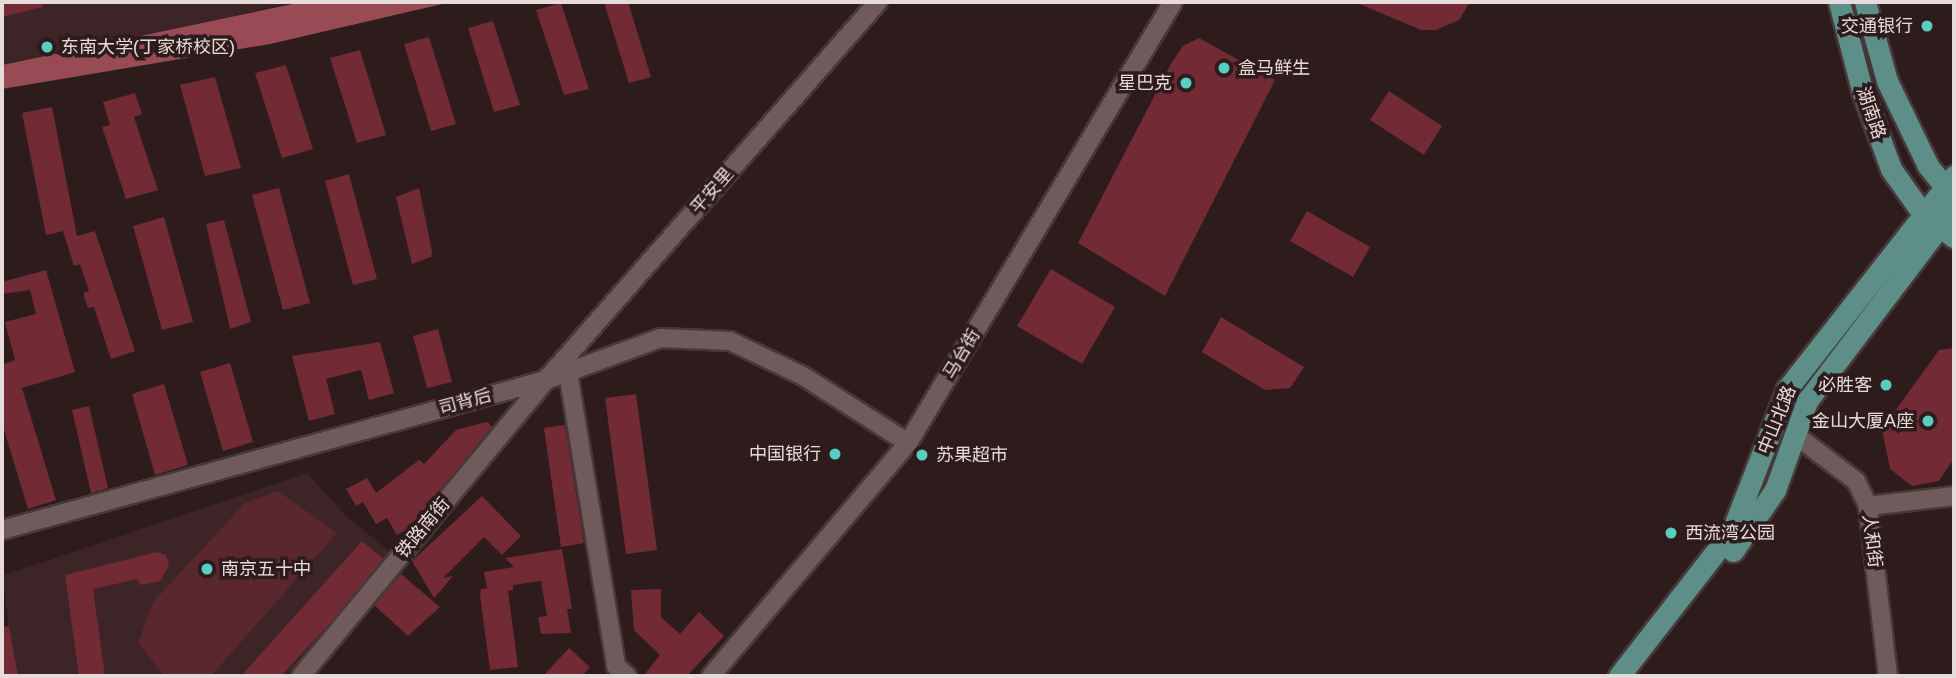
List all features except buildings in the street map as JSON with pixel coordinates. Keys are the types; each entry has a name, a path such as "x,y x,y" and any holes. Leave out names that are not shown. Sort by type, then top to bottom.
{"main road":[{"name":"湖南路","path":"1839,2 1862,90 1891,169 1939,226"},
{"name":"湖南路","path":"1865,2 1887,81 1928,166 1952,192"},
{"name":"中山北路","path":"1635,676 1743,539 1775,490 1798,437 1807,401 1939,226 1952,192"},
{"name":"中山北路","path":"1619,676 1732,531 1787,388 1939,226"}],"street":[{"name":"平安里","path":"546,380 878,2"},
{"name":"马台街","path":"711,676 908,443 1173,2"},
{"name":"司背后","path":"2,530 546,380 661,338 730,341 803,376 908,443"},
{"path":"568,372 616,666 627,676"},
{"name":"铁路南街","path":"301,676 546,380"},
{"name":"人和街","path":"1798,437 1856,481 1868,506 1888,676"},
{"path":"1868,506 1954,496"}],"shaded area":[{"name":"东南大学(丁家桥校区)","path":"2,2 292,2 184,30 2,64"},
{"path":"302,2 451,2 270,44 2,89 2,65"},
{"name":"南京五十中","path":"307,473 346,516 398,558 291,676 16,676 2,576"},
{"path":"278,491 337,533 211,676 164,676 138,643 153,602 245,503"}],"place":[{"name":"交通银行","path":"1927,26"},
{"name":"东南大学(丁家桥校区)","path":"47,47"},
{"name":"盒马鲜生","path":"1224,68"},
{"name":"星巴克","path":"1186,83"},
{"name":"必胜客","path":"1886,385"},
{"name":"金山大厦A座","path":"1928,421"},
{"name":"中国银行","path":"835,454"},
{"name":"苏果超市","path":"922,455"},
{"name":"西流湾公园","path":"1671,533"},
{"name":"南京五十中","path":"207,569"}]}
